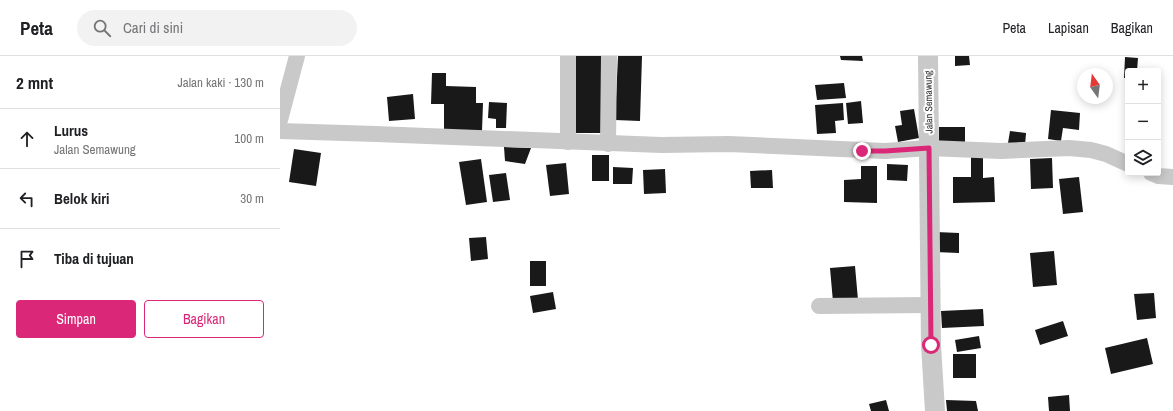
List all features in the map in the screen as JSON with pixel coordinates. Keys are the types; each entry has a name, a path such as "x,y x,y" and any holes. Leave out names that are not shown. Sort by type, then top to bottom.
{"street":[{"path":"280,120 298,56"},
{"path":"568,56 568,142"},
{"path":"608,144 609,56"},
{"name":"Jalan Semawung","path":"928,56 931,345 935,411"},
{"path":"280,131 608,144 729,144 878,151 929,148 1001,151 1046,148 1080,149 1106,154 1125,163"},
{"path":"1158,176 1173,177"},
{"path":"819,306 931,305"}],"building":[{"path":"571,56 604,56 603,133 570,133"},
{"path":"618,56 642,56 640,121 615,120"},
{"path":"840,56 862,56 863,61 841,60"},
{"path":"955,56 969,56 970,65 955,66"},
{"path":"1125,57 1138,58 1137,68 1125,68 1124,78"},
{"path":"432,73 446,73 446,86 476,87 476,103 483,103 482,131 444,130 444,104 431,104"},
{"path":"844,83 846,98 817,100 815,85"},
{"path":"413,94 415,119 389,121 387,97"},
{"path":"861,101 863,123 848,124 846,103"},
{"path":"489,102 507,103 506,128 496,128 496,119 488,118"},
{"path":"843,103 844,120 835,121 836,133 817,134 815,105"},
{"path":"914,109 919,138 898,142 895,126 902,125 900,111"},
{"path":"1051,110 1080,113 1079,130 1063,128 1061,141 1048,139"},
{"path":"939,127 965,127 965,147 939,147"},
{"path":"1010,131 1026,133 1025,146 1008,143"},
{"path":"504,147 531,148 525,164 505,161"},
{"path":"294,149 321,153 316,186 289,182"},
{"path":"592,155 609,155 609,181 592,181"},
{"path":"971,155 983,155 983,178 994,177 995,202 953,203 953,177 971,177"},
{"path":"1052,158 1053,188 1031,189 1030,159"},
{"path":"481,159 487,202 466,205 459,162"},
{"path":"566,163 569,194 550,196 546,165"},
{"path":"887,164 908,165 907,181 887,180"},
{"path":"861,166 877,166 877,203 844,202 844,180 861,179"},
{"path":"613,167 633,168 632,184 613,184"},
{"path":"665,169 666,193 644,194 643,170"},
{"path":"772,170 773,188 751,188 750,171"},
{"path":"506,173 510,200 493,202 489,175"},
{"path":"1079,177 1083,212 1063,214 1059,179"},
{"path":"936,232 959,233 959,253 935,252"},
{"path":"486,237 488,259 471,261 469,238"},
{"path":"1054,251 1057,285 1033,287 1030,253"},
{"path":"530,261 546,261 546,286 530,286"},
{"path":"855,266 858,300 833,302 830,268"},
{"path":"553,292 556,309 533,313 530,296"},
{"path":"1154,293 1156,318 1137,320 1134,294"},
{"path":"983,309 984,326 942,328 941,311"},
{"path":"1063,321 1068,336 1040,345 1035,330"},
{"path":"979,336 981,348 957,352 955,340"},
{"path":"1147,338 1153,364 1111,374 1105,348"},
{"path":"953,354 976,354 976,378 953,378"},
{"path":"1069,395 1070,411 1049,411 1048,397"},
{"path":"886,400 889,411 871,411 869,404"},
{"path":"946,400 976,401 978,411 947,411"}],"route":[{"path":"862,151 929,148 931,345"}]}
